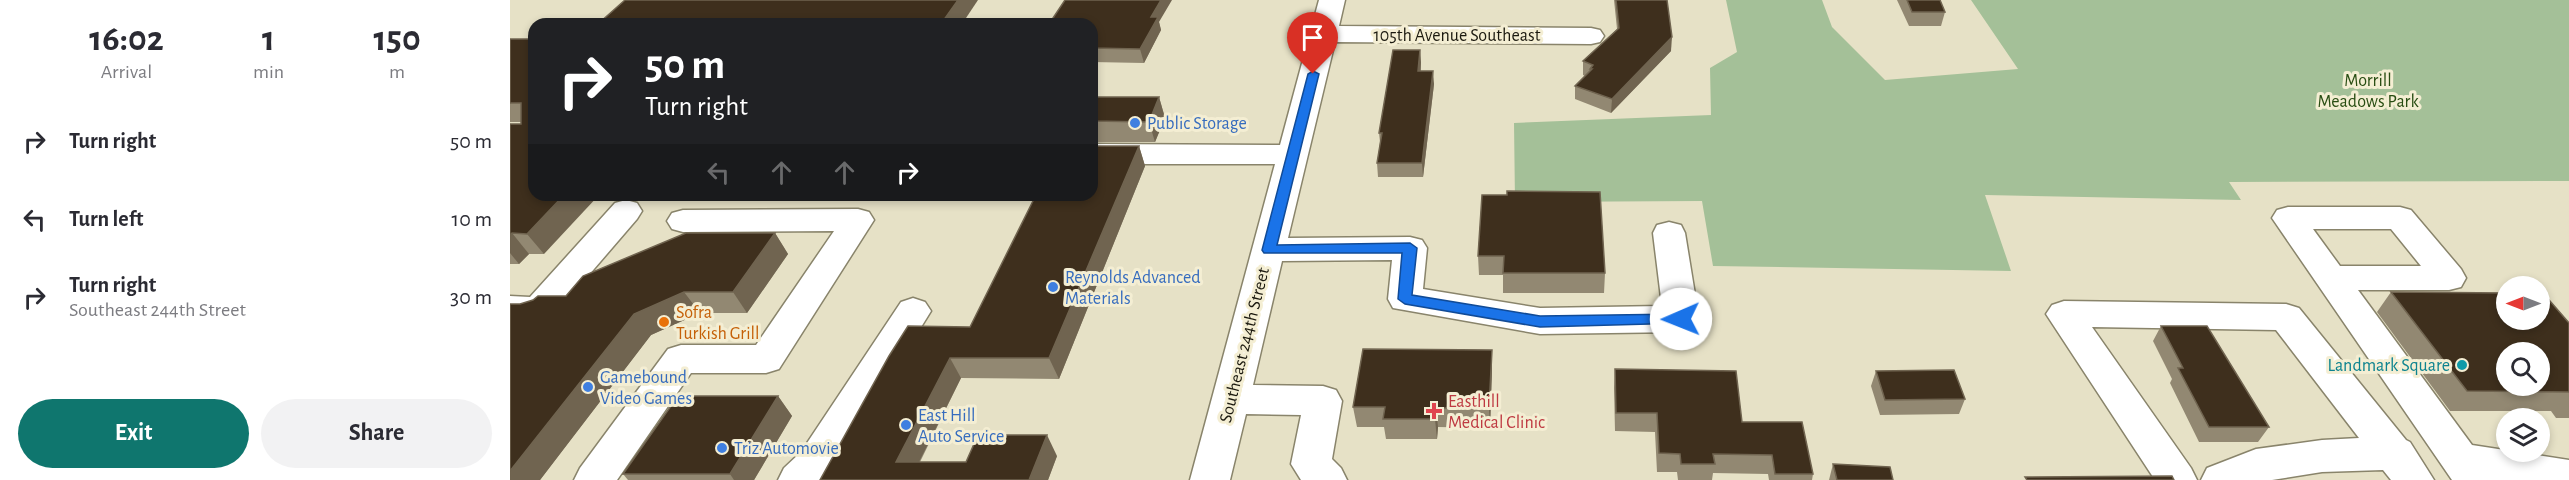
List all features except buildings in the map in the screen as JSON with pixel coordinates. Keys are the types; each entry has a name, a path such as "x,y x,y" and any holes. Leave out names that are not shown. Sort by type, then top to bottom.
{"street":[{"name":"Southeast 244th Street","path":"1210,480 1332,0"},
{"name":"105th Avenue Southeast","path":"1324,34 1591,36"},
{"path":"1098,154 1293,155"},
{"path":"510,309 539,309 626,211"},
{"path":"594,480 681,359 766,359 858,220 683,221"},
{"path":"1268,250 1410,248 1405,299 1540,321 1681,319 1669,233"},
{"path":"2330,278 2468,470 2569,477"},
{"path":"798,480 815,464 913,311"},
{"path":"2178,480 2064,314 2286,317 2405,467"},
{"path":"1230,399 1323,401 1311,464 1327,480"},
{"path":"2221,480 2256,466 2311,458 2405,467"}],"green space":[{"name":"Morrill Meadows Park","path":"1726,0 1822,0 1832,27 1885,80 2018,69 1971,0 2569,0 2569,181 2229,182 2241,200 1985,195 2011,271 1713,266 1702,201 1515,202 1514,123 1711,115 1710,68 1737,52"}],"place":[{"name":"Public Storage","path":"1135,123"},
{"name":"Reynolds Advanced Materials","path":"1053,287"},
{"name":"Sofra Turkish Grill","path":"664,322"},
{"name":"Landmark Square","path":"2462,365"},
{"name":"Gamebound Video Games","path":"588,387"},
{"name":"Easthill Medical Clinic","path":"1434,411"},
{"name":"East Hill Auto Service","path":"906,425"},
{"name":"Triz Automovie","path":"722,448"}],"route":[{"path":"1313,74 1268,250 1410,248 1405,299 1540,321 1681,319"}]}
